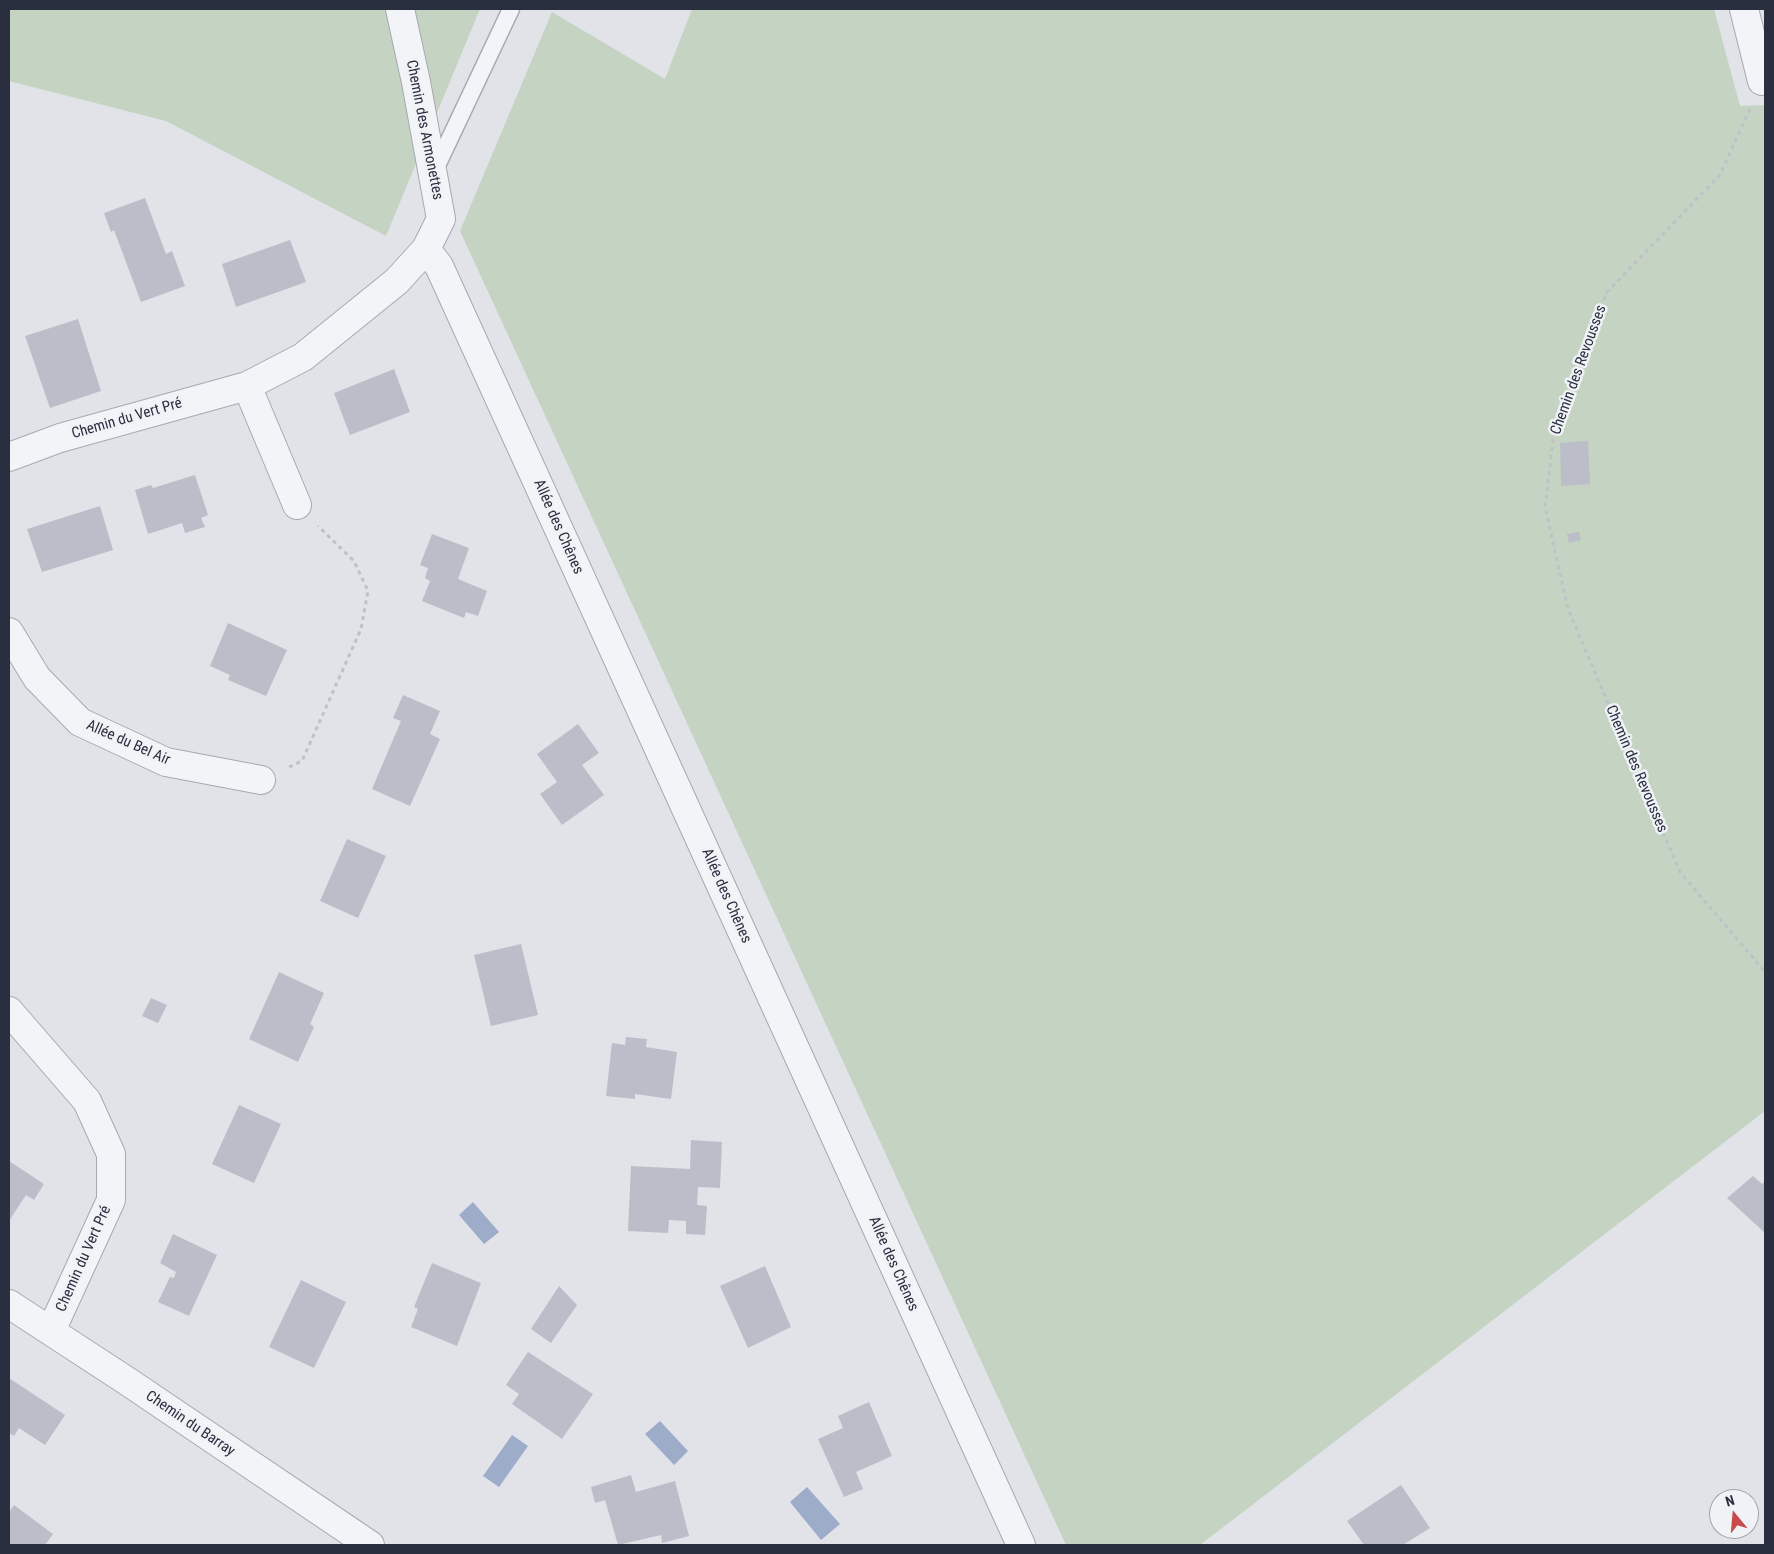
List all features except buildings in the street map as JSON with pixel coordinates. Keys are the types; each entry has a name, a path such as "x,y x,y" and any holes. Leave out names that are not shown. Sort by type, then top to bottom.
{"street":[{"name":"Chemin des Armonettes","path":"400,9 416,82 441,219 426,249"},
{"path":"1744,9 1762,81"},
{"name":"Chemin du Vert Pré","path":"9,457 60,438 247,386 303,357 397,281 426,249"},
{"name":"Allée des Chênes","path":"426,249 439,266 1021,1545"},
{"path":"247,386 297,505"},
{"name":"Allée du Bel Air","path":"9,632 37,678 80,722 166,762 261,780"},
{"name":"Chemin du Vert Pré","path":"9,1011 87,1101 111,1154 111,1200 51,1331"},
{"name":"Chemin du Barray","path":"9,1304 370,1545"}],"lane":[{"path":"433,174 512,9"}],"path":[{"name":"Chemin des Revousses","path":"1762,81 1720,175 1607,292 1554,432 1545,507 1568,609 1680,872 1765,972"},
{"path":"261,780 302,761 361,629 368,591 354,561 297,505"}],"green space":[{"path":"9,9 480,9 386,236 166,121 9,81"},
{"path":"692,9 1714,9 1740,106 1765,105 1765,1111 1200,1545 1066,1545 460,231 552,12 665,79"}],"water":[{"path":"473,1202 499,1232 484,1244 459,1215"},
{"path":"660,1421 688,1451 674,1465 645,1434"},
{"path":"512,1435 528,1446 499,1487 483,1476"},
{"path":"807,1487 840,1524 821,1540 790,1502"}]}
